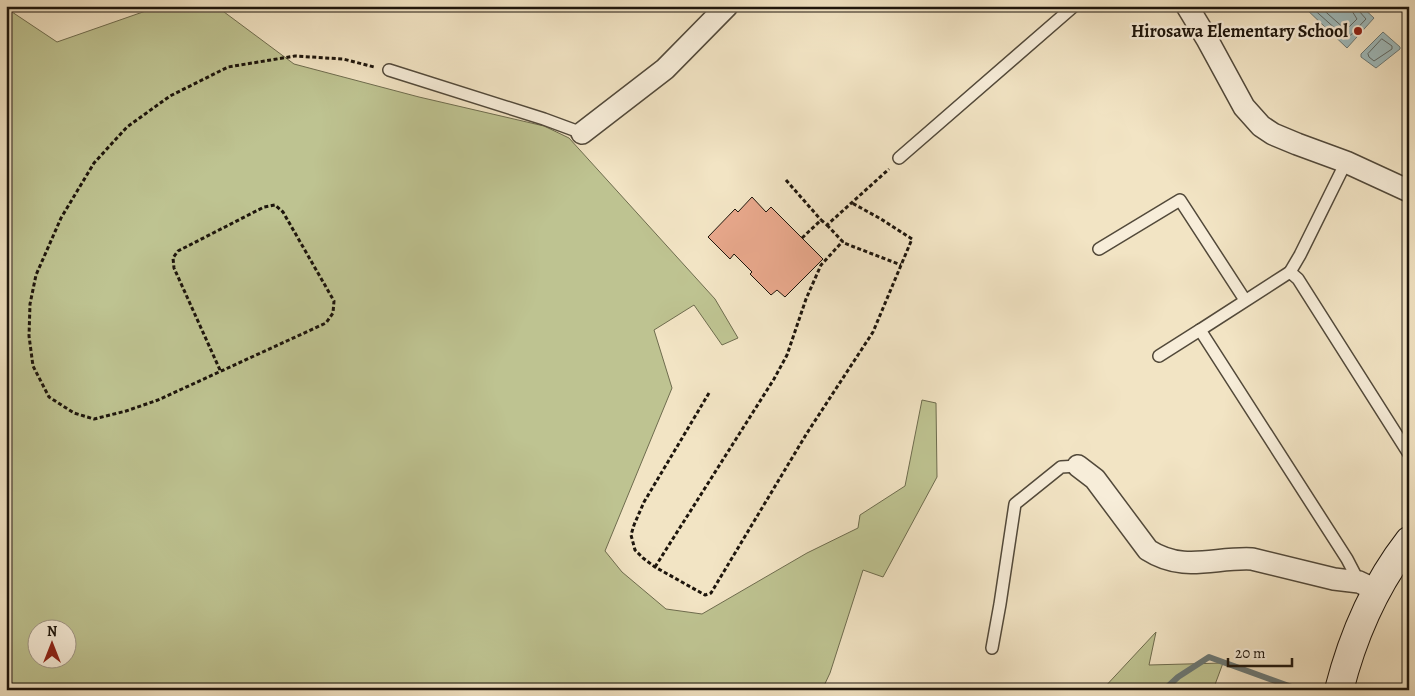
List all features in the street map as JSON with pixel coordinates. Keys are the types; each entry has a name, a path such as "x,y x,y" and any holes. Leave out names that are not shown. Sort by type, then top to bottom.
{"main road":[{"path":"1339,690 1358,627 1367,586 1409,541"}],"street":[{"path":"582,133 666,69 727,6"},
{"path":"1187,6 1251,117 1273,134 1346,162 1409,191"},
{"path":"1078,466 1096,479 1148,550 1158,556 1186,563 1252,559 1367,586"}],"lane":[{"path":"899,158 1074,6"},
{"path":"389,70 544,119 582,133"},
{"path":"1159,356 1290,272 1300,256 1346,162"},
{"path":"1099,249 1180,200 1245,300"},
{"path":"1290,272 1298,279 1409,454"},
{"path":"1200,330 1347,559 1367,586"},
{"path":"992,648 1015,504 1060,467 1078,466"}],"path":[{"path":"220,370 174,268 173,258 178,251 264,207 275,205 283,212 334,301 333,313 326,323 158,400 94,419 74,413 49,397 33,366 29,336 30,304 36,275 60,218 94,163 127,126 170,96 227,67 295,56 343,59 389,70"},
{"path":"827,226 886,172"},
{"path":"786,180 842,241 901,266"},
{"path":"709,393 644,502 631,535 635,550 655,567 705,595 711,593 807,433 873,332 912,239 882,219 852,203"},
{"path":"802,238 821,220"},
{"path":"655,567 774,379 787,355 806,299 821,266 842,241"}],"green space":[{"path":"160,6 216,6 294,64 419,97 544,126 569,138 715,299 738,338 722,345 694,305 654,330 672,388 605,551 622,572 666,609 702,614 807,553 858,528 860,515 905,486 922,400 936,403 937,477 883,577 863,570 830,673 822,690 6,690 6,8 57,42"},
{"path":"1156,632 1149,665 1223,663 1213,690 1102,690"}],"water":[{"path":"1303,6 1361,6 1374,18 1347,48"},
{"path":"1383,32 1400,49 1376,68 1361,57 1361,54"}],"building":[{"path":"752,197 766,212 771,207 823,259 785,297 777,290 771,295 750,274 752,272 734,254 730,259 708,237 735,209 738,212"}],"waterway":[{"path":"1164,690 1178,677 1209,657 1300,690"}],"place":[{"name":"Hirosawa Elementary School","path":"1358,31"}]}
